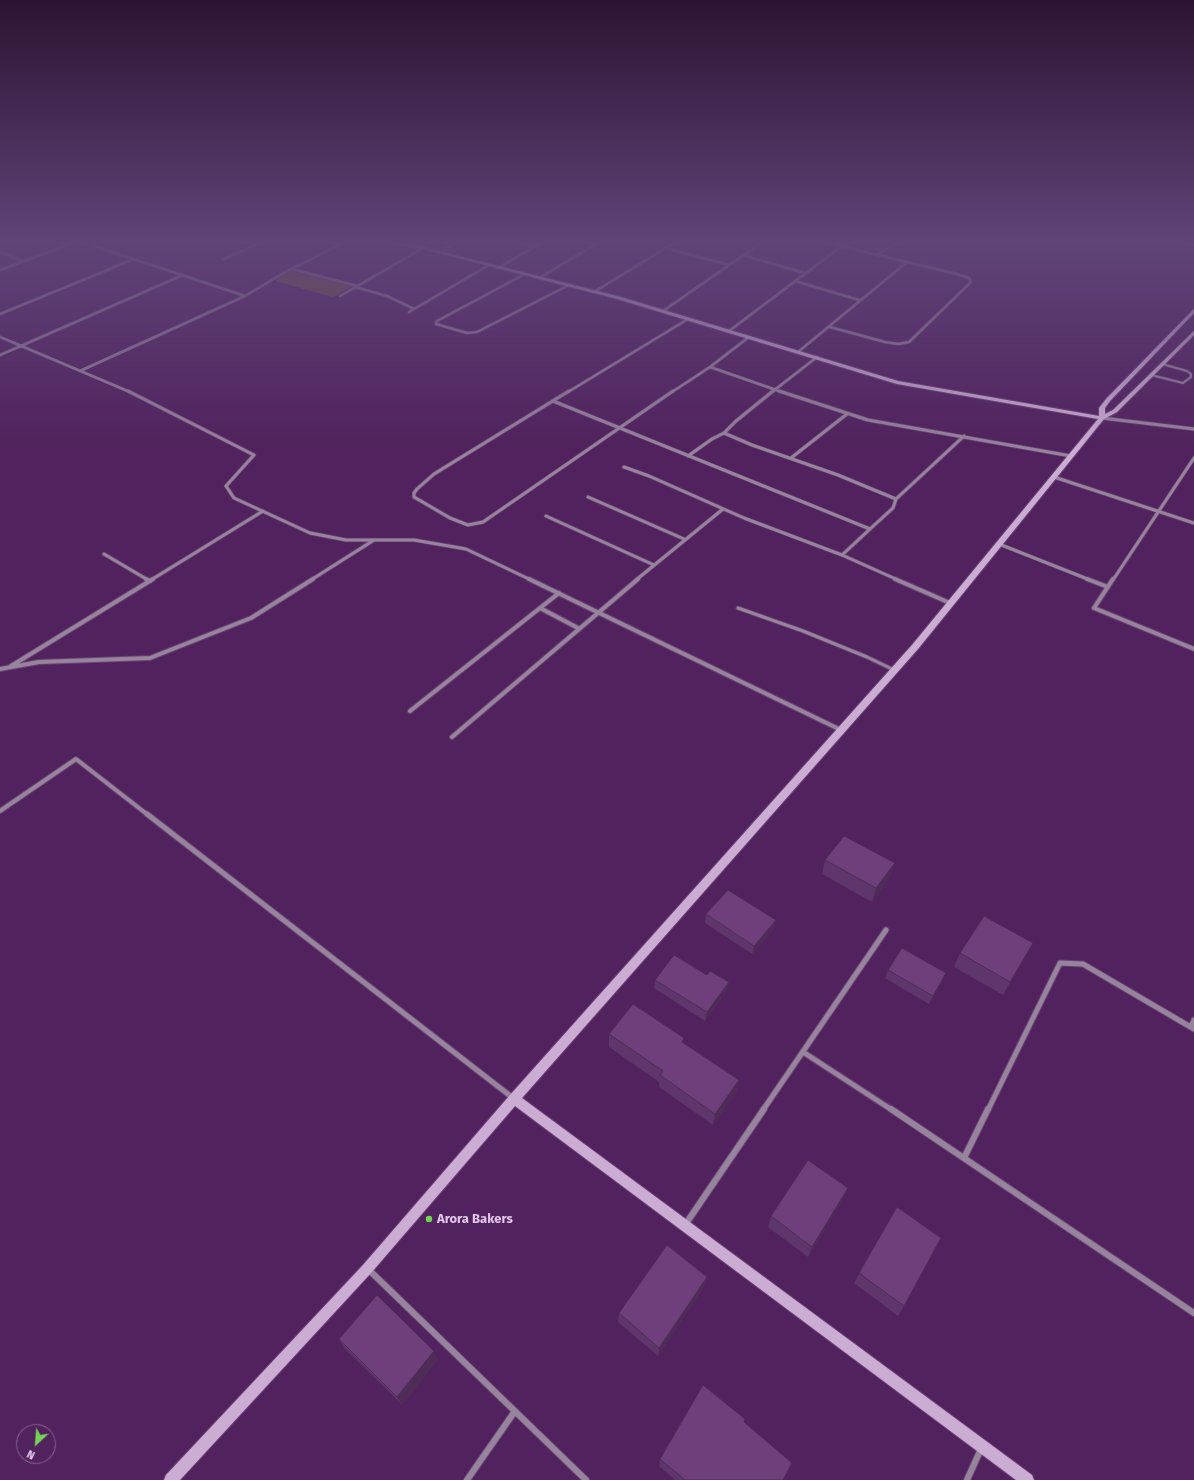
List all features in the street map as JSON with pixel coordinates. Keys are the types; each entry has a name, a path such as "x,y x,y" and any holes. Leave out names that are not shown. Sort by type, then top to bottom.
{"street":[{"path":"0,355 97,312"},
{"path":"80,371 209,312"},
{"path":"454,312 437,321 436,324 467,333 477,332 516,312"},
{"path":"666,312 897,382 1102,418 1194,429"},
{"path":"729,331 754,312"},
{"path":"798,352 830,327 846,312"},
{"path":"830,327 885,342 898,344 908,342 940,312"},
{"path":"1102,418 1102,408 1108,400 1192,312"},
{"path":"688,319 434,474 417,489 414,493 414,497 450,518 468,525 483,522 619,427 710,367 748,336"},
{"path":"171,1480 367,1269 514,1099 894,670 1102,418 1115,411 1194,331 1179,327"},
{"path":"0,337 143,398 254,455 226,486 234,498 310,533 346,540 414,540 466,549 598,611 841,730"},
{"path":"688,456 707,442 724,433 817,357"},
{"path":"710,367 847,414 894,426 964,436 1070,456"},
{"path":"553,401 870,529"},
{"path":"791,458 847,414"},
{"path":"724,433 896,499"},
{"path":"842,555 893,508 896,499 964,436"},
{"path":"1194,458 1094,608 1194,649"},
{"path":"624,467 649,476 723,509 842,555 950,603"},
{"path":"1188,467 1194,469"},
{"path":"1054,477 1194,523"},
{"path":"588,497 684,539"},
{"path":"452,737 598,611 684,539 723,509"},
{"path":"9,667 263,511"},
{"path":"546,516 654,565"},
{"path":"0,669 39,662 150,658 251,618 375,540"},
{"path":"999,544 1108,587"},
{"path":"104,554 150,581"},
{"path":"410,711 559,593"},
{"path":"540,608 578,628"},
{"path":"0,811 76,759 514,1099 1027,1480"},
{"path":"685,1225 886,930"},
{"path":"964,1158 1060,963 1083,964 1193,1028 1194,1020"},
{"path":"803,1052 964,1158 1194,1313"},
{"path":"367,1269 586,1480"},
{"path":"467,1480 515,1411"},
{"path":"968,1480 982,1446"}],"lane":[{"path":"1151,375 1183,383 1191,377 1191,374 1187,371 1162,364"},
{"path":"738,608 803,630 894,670"}],"building":[{"path":"844,836 895,863 876,888 825,860"},
{"path":"728,890 776,920 754,946 706,914"},
{"path":"984,916 1033,943 1010,982 960,953"},
{"path":"902,948 946,973 933,996 888,970"},
{"path":"674,955 707,975 710,971 729,982 707,1012 655,980"},
{"path":"633,1004 684,1038 682,1042 739,1080 715,1114 660,1075 663,1071 609,1034"},
{"path":"808,1160 848,1188 812,1247 771,1216"},
{"path":"897,1207 941,1238 904,1306 859,1273"},
{"path":"667,1245 707,1277 659,1348 619,1313"},
{"path":"377,1295 434,1351 397,1397 339,1339"},
{"path":"703,1385 745,1419 744,1422 792,1463 783,1480 685,1480 660,1459"}],"place":[{"name":"Arora Bakers","path":"429,1219"}]}
